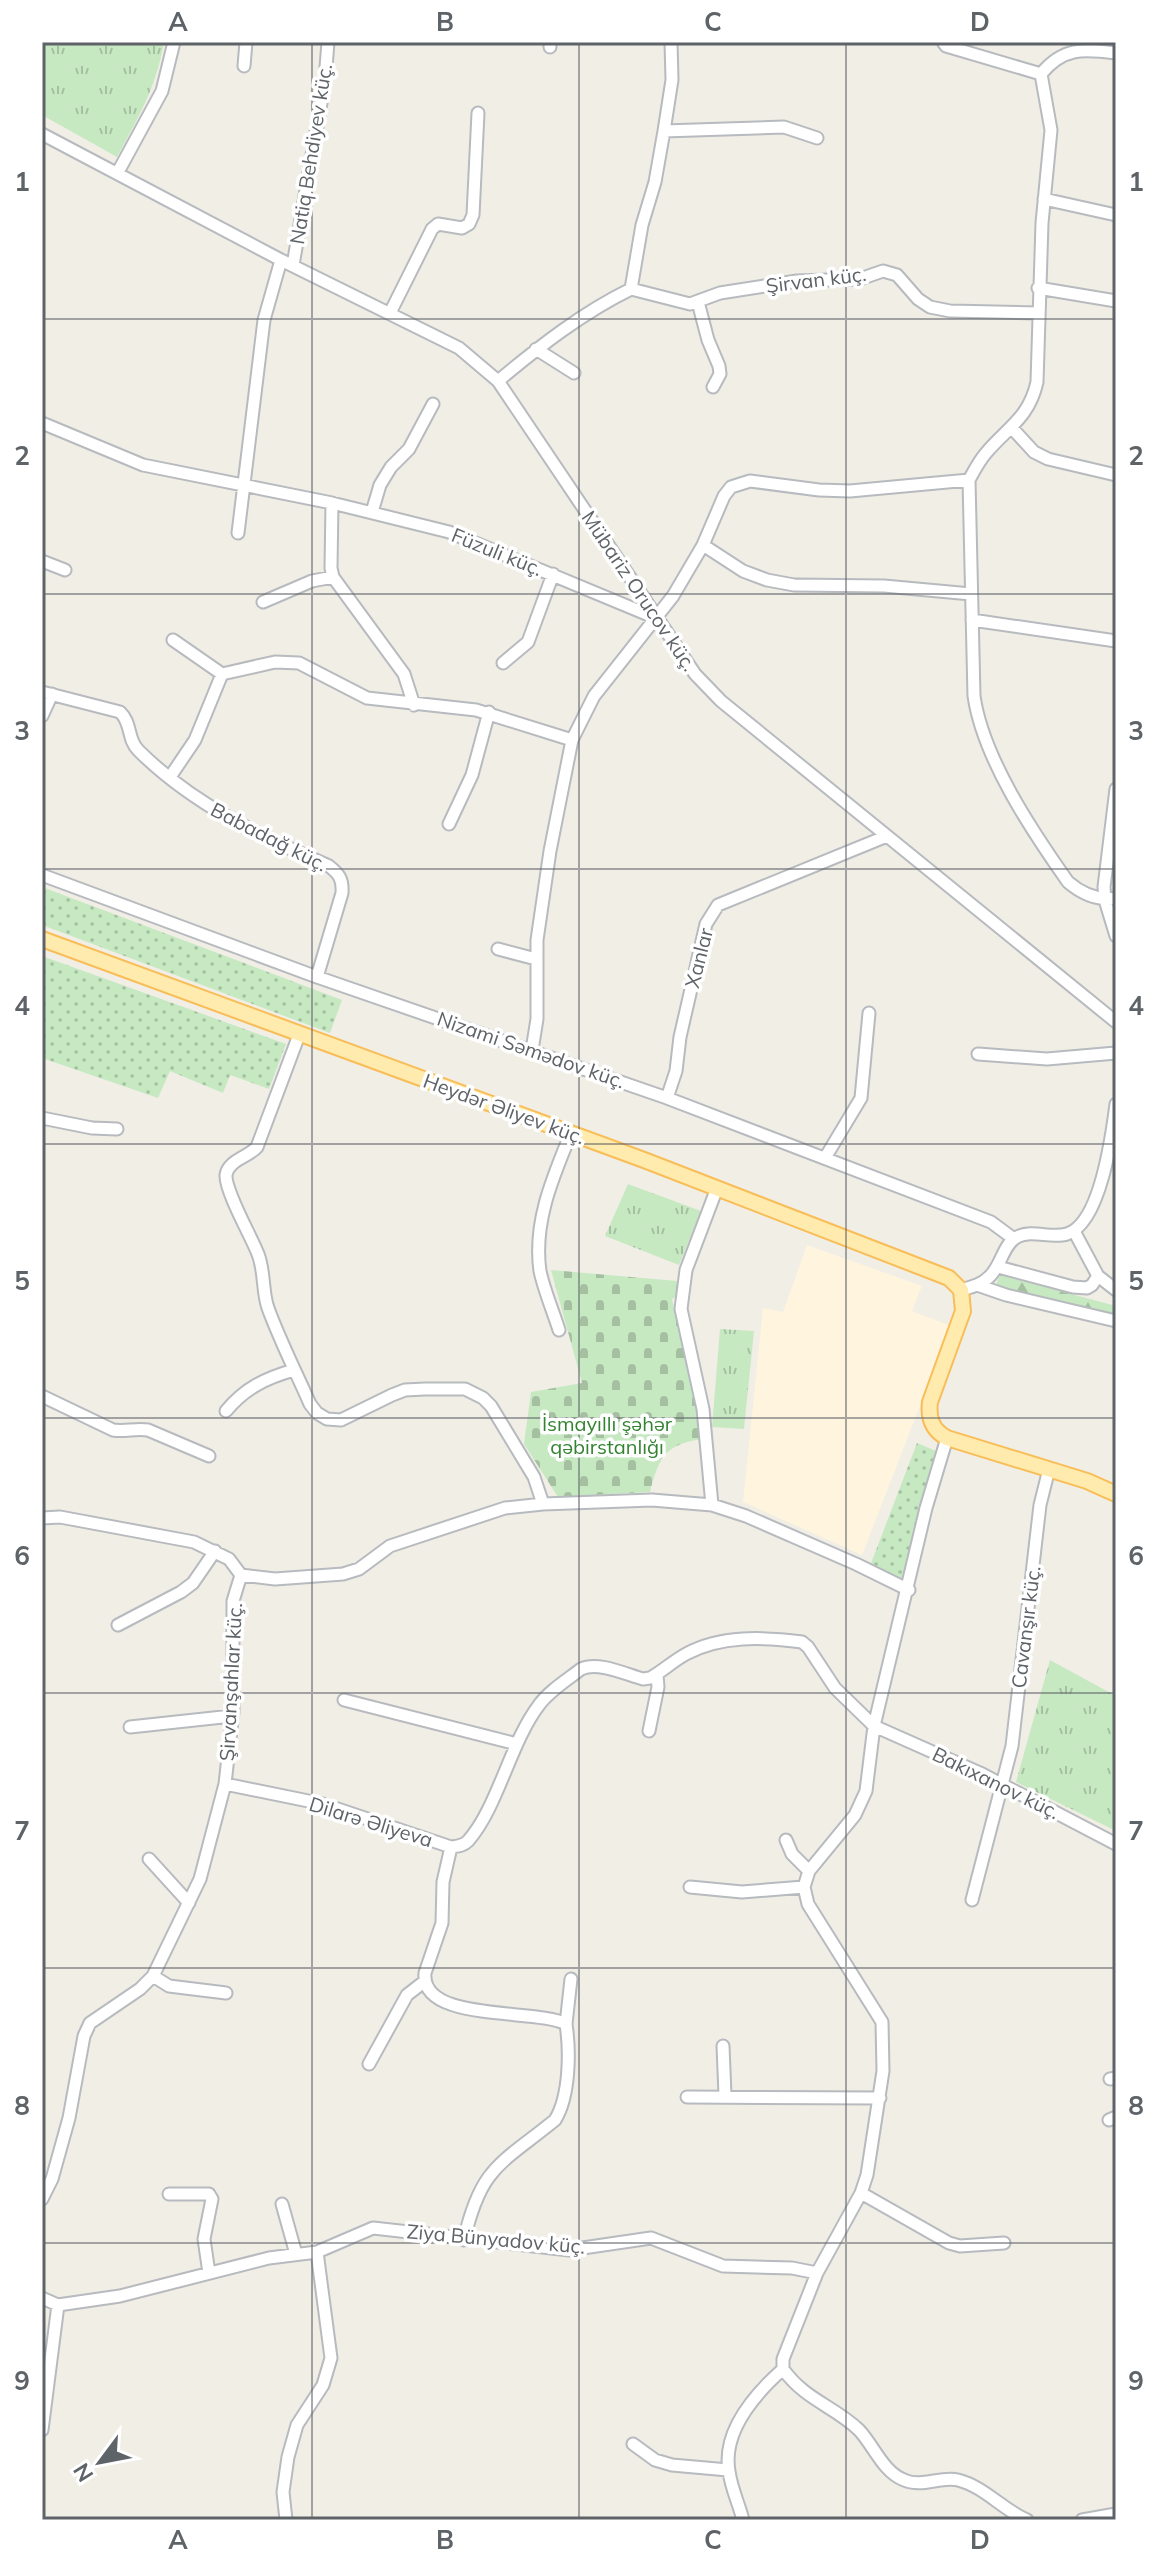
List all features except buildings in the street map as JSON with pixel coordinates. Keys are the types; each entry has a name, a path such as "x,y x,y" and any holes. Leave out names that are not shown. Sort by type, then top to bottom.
{"main road":[{"name":"Heydər Əliyev küç.","path":"42,939 717,1188 949,1278 961,1290"},
{"path":"961,1290 963,1311 930,1402 931,1424 947,1438 1049,1469 1116,1494"}],"street":[{"path":"118,172 162,91 174,42"},
{"path":"244,66 246,42"},
{"name":"Natiq Behdiyev küç.","path":"293,265 325,80 328,42"},
{"path":"498,381 536,349 600,304 631,289 664,131 672,80 671,42"},
{"path":"943,42 946,46 1041,74"},
{"path":"1041,74 1060,55 1074,51 1097,46 1116,53"},
{"path":"1041,74 1051,130 1038,288 1037,382 1029,407 986,453 969,480 976,706 994,763 1068,882 1078,891 1110,899"},
{"path":"390,313 432,229 438,224 462,228 469,224 473,215 478,113"},
{"path":"664,131 784,127 817,138"},
{"name":"Mübariz Orucov küç.","path":"42,134 281,260 459,348 498,381 695,674 721,701 1116,1022"},
{"path":"1044,199 1116,215"},
{"path":"238,533 264,320 281,260"},
{"name":"Şirvan küç.","path":"631,289 680,303 698,302 720,293 797,281 860,279 883,271 897,275 918,299 930,307 950,311 1038,313"},
{"path":"1038,288 1116,301"},
{"path":"698,302 719,366 720,374 713,387"},
{"path":"536,349 574,373"},
{"path":"372,512 380,485 391,467 409,449 433,404"},
{"name":"Füzuli küç.","path":"42,423 143,465 332,503 449,532 657,618"},
{"path":"1012,428 1034,452 1048,459 1116,475"},
{"path":"532,1050 537,1019 536,959 550,851 572,740 594,696 657,618 703,545 724,496 731,487 750,481 850,491 969,480"},
{"path":"332,503 333,577 404,674 414,705"},
{"path":"703,545 743,571 794,585 884,586 971,594"},
{"path":"42,561 65,570"},
{"path":"503,663 528,642 553,574"},
{"path":"263,602 312,581 333,577"},
{"path":"972,620 1116,641"},
{"path":"173,640 222,674 275,662 299,663 367,698 489,712 572,740"},
{"path":"170,777 195,740 222,674"},
{"path":"42,716 47,693"},
{"name":"Babadağ küç.","path":"47,693 120,712 126,717 135,747 170,777 232,821 329,866 339,874 342,893 317,977"},
{"path":"449,824 472,775 489,712"},
{"path":"1116,789 1110,899 1116,936"},
{"name":"Xanlar","path":"667,1098 676,1071 680,1037 706,924 718,905 887,836"},
{"name":"Nizami Səmədov küç.","path":"42,875 317,977 667,1098 991,1222 1014,1239"},
{"path":"498,949 536,959"},
{"path":"825,1158 861,1098 869,1013"},
{"path":"299,1035 257,1147 251,1155 237,1160 226,1175 229,1191 259,1258 269,1309 310,1404 327,1419 341,1420 405,1390 465,1389 491,1406 534,1477 543,1504"},
{"path":"978,1054 1047,1059 1116,1053"},
{"path":"961,1290 986,1280 998,1267 1014,1239 1026,1234 1055,1236 1074,1231 1082,1224 1096,1195 1106,1163 1116,1104"},
{"path":"42,1118 92,1128 117,1129"},
{"path":"559,1330 541,1273 538,1244 546,1196 571,1133"},
{"path":"712,1505 703,1409 681,1309 686,1270 717,1188"},
{"path":"1074,1231 1098,1276 1116,1290"},
{"path":"998,1267 1078,1288 1092,1285 1098,1276"},
{"path":"977,1285 1006,1295 1116,1321"},
{"path":"226,1411 238,1396 266,1378 294,1370"},
{"path":"42,1396 113,1430 148,1430 209,1456"},
{"path":"947,1438 926,1508 909,1590 874,1726 869,1779 861,1805 809,1871 804,1887 808,1904 882,2022 883,2071 867,2175 861,2193 817,2273 783,2359 783,2369 803,2392 845,2418 860,2432 892,2473 905,2481 958,2480 979,2489 1027,2520"},
{"name":"Cavanşır küç.","path":"972,1900 1015,1727 1040,1505 1049,1469"},
{"name":"Şirvanşahlar küç.","path":"42,2199 52,2179 69,2118 84,2036 90,2023 140,1989 153,1976 189,1903 211,1844 225,1784 232,1716 233,1601 241,1575 275,1579 343,1574 359,1569 379,1552 405,1541 505,1508 652,1500 712,1505 766,1525 909,1590"},
{"path":"42,1518 60,1517 194,1542 229,1559 241,1575"},
{"path":"118,1625 193,1583 215,1551"},
{"path":"451,1847 467,1842 484,1816 517,1744 541,1701 588,1665 643,1679 657,1675 688,1652 715,1642 744,1639 802,1642 835,1688 874,1726"},
{"path":"649,1731 658,1687 657,1675"},
{"path":"344,1700 517,1744"},
{"path":"130,1727 232,1716"},
{"name":"Bakıxanov küç.","path":"874,1726 1003,1784 1116,1844"},
{"name":"Dilarə Əliyeva","path":"225,1784 323,1804 451,1847 443,1882 442,1923 425,1981"},
{"path":"786,1840 792,1854 809,1871"},
{"path":"149,1859 189,1903"},
{"path":"690,1887 725,1892 804,1887"},
{"path":"153,1976 169,1986 226,1993"},
{"path":"464,2240 469,2216 488,2176 500,2161 555,2120 561,2111 570,2049 566,2024 571,1979"},
{"path":"369,2064 407,1995 425,1981 432,1992 450,2005 551,2017 566,2024"},
{"path":"723,2046 725,2095"},
{"path":"687,2097 880,2098"},
{"path":"169,2194 203,2192 212,2199 204,2239 209,2273"},
{"path":"861,2193 949,2243 960,2246 1004,2243"},
{"path":"282,2204 296,2254"},
{"name":"Ziya Bünyadov küç.","path":"58,2305 120,2296 269,2258 317,2252 373,2228 569,2250 651,2238 723,2266 792,2268 817,2273"},
{"path":"286,2520 283,2492 288,2457 297,2425 323,2385 331,2358 317,2252"},
{"path":"42,2298 58,2305 42,2430"},
{"path":"42,2328 54,2334"},
{"path":"742,2520 728,2470 729,2445 758,2391 783,2369"},
{"path":"633,2444 655,2460 672,2465 728,2470"},
{"path":"1082,2520 1116,2514"}],"shaded area":[{"path":"807,1245 922,1286 912,1311 951,1326 862,1555 743,1502 763,1308 783,1312"}],"green space":[{"path":"42,42 164,42 151,88 117,157 42,115"},
{"path":"42,887 342,1000 330,1033 42,925"},
{"path":"42,956 286,1044 269,1089 230,1075 223,1093 170,1071 158,1098 42,1058"},
{"path":"628,1184 701,1211 679,1265 605,1236"},
{"name":"İsmayıllı şəhər qəbirstanlığı","path":"551,1270 677,1281 680,1295 672,1299 703,1439 680,1444 666,1454 650,1492 558,1497 524,1444 531,1392 582,1383"},
{"path":"1000,1275 1116,1306 1116,1316 996,1285"},
{"path":"720,1329 754,1331 744,1429 712,1427"},
{"path":"917,1443 936,1451 905,1582 870,1566"},
{"path":"1050,1660 1116,1696 1116,1831 1016,1782"}]}
